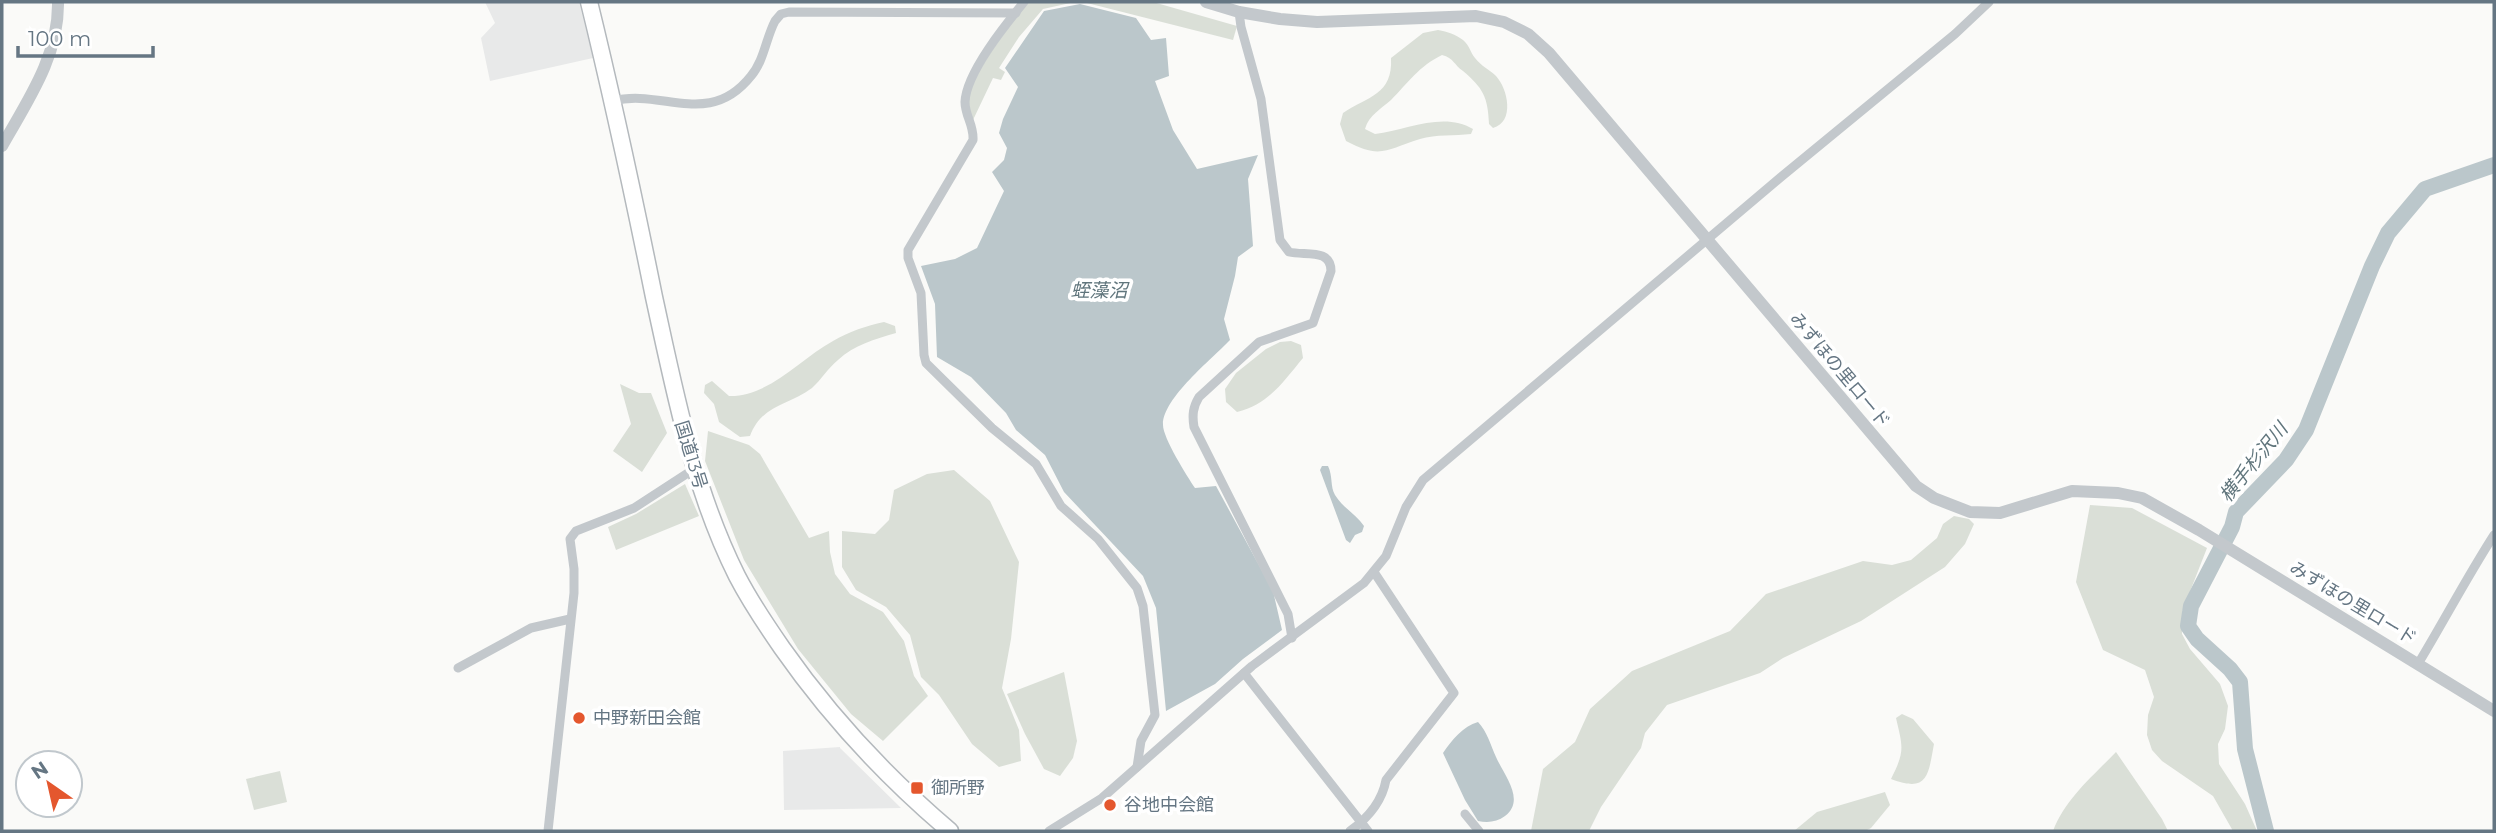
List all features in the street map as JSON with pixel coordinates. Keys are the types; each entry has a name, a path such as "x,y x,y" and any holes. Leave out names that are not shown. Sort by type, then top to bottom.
{"highway":[{"name":"国道13号","path":"589,2 613,101 679,414 694,469 721,543 738,579 795,667 855,742 902,789 950,831"}],"street":[{"path":"2,146 53,50 58,2"},
{"path":"1024,2 1000,31 976,72 965,104 972,125 973,139 908,250 908,258 921,293 926,363 992,428 1036,464 1061,506 1098,539 1137,588 1143,606 1155,715 1141,741 1137,767"},
{"name":"みずほの里ロード","path":"1206,2 1239,12 1317,22 1476,16 1504,22 1528,34 1549,53 1916,486 1934,498 1970,512 2000,513 2072,491 2119,493 2142,498 2199,530 2494,712"},
{"path":"1049,831 1102,798 1244,673 1341,602 1374,572 1386,556 1406,507 1423,480 1781,177 1955,34 1989,2"},
{"path":"613,101 624,97 696,105 725,97 752,75 775,20 781,14 789,12 1016,13"},
{"path":"1239,12 1261,99 1280,240 1289,252 1328,258 1331,271 1313,323 1259,342 1199,397 1192,416 1194,427 1288,614 1292,638"},
{"path":"548,831 569,619 574,593 570,539 573,533 634,508 694,469"},
{"path":"2418,664 2494,535"},
{"path":"1350,831 1361,823 1383,795 1386,780 1454,693 1374,572"},
{"path":"458,668 531,628 569,619"},
{"path":"1244,673 1368,831"},
{"path":"1465,814 1479,831"}],"shaded area":[{"path":"485,2 579,2 593,58 490,81 481,38 495,23"},
{"path":"1027,2 1075,2 1043,9 1019,37 999,68 1005,72 1001,80 993,78 973,120 969,107 972,87 993,48"},
{"path":"1083,2 1153,2 1237,26 1233,40"},
{"path":"1438,30 1463,40 1477,61 1500,82 1506,97 1507,112 1500,125 1493,128 1489,124 1486,100 1480,88 1452,60 1442,55 1414,75 1372,116 1365,129 1375,134 1425,123 1450,122 1473,129 1471,134 1426,137 1384,151 1368,150 1346,141 1340,124 1343,113 1370,98 1383,87 1391,70 1391,58 1423,33"},
{"path":"884,322 895,326 896,333 851,350 812,388 769,411 755,425 750,436 740,437 719,422 714,404 704,393 705,385 712,381 729,396 744,395 757,390 784,376 839,337"},
{"path":"1291,341 1301,345 1303,358 1267,398 1237,412 1226,402 1225,389 1236,373 1266,349 1280,342"},
{"path":"620,384 639,393 651,393 667,433 642,472 613,451 631,424"},
{"path":"708,431 749,445 760,454 809,538 829,531 835,574 850,594 883,612 904,641 914,676 928,696 883,741 851,714 798,649 744,560 705,461"},
{"path":"954,470 990,501 1019,562 1011,639 1002,688 1019,730 1021,761 999,767 972,744 939,695 921,677 910,635 886,607 856,590 842,567 842,531 875,534 889,520 894,490 927,474"},
{"path":"685,484 699,516 616,550 608,527 636,514"},
{"path":"2090,505 2132,508 2207,548 2182,612 2182,634 2190,649 2220,684 2228,706 2225,729 2218,744 2219,764 2245,804 2257,831 2233,831 2213,796 2162,761 2152,750 2147,735 2148,715 2154,697 2145,670 2103,650 2076,582"},
{"path":"1954,516 1969,519 1974,524 1965,544 1945,567 1861,621 1783,658 1760,673 1667,705 1645,733 1641,748 1601,807 1589,831 1531,831 1543,769 1575,742 1590,709 1632,671 1730,631 1766,594 1863,561 1892,565 1911,560 1937,538 1943,524"},
{"path":"1064,672 1077,741 1073,758 1060,776 1044,769 1007,694"},
{"path":"1902,714 1913,719 1934,744 1928,773 1919,783 1903,783 1891,779 1901,755 1896,718"},
{"path":"840,747 901,808 784,810 783,751"},
{"path":"2116,752 2168,831 2053,831 2072,798"},
{"path":"280,771 287,802 254,810 246,779"},
{"path":"1885,792 1890,805 1871,828 1865,831 1794,831 1817,812"}],"water":[{"name":"蛭藻沼","path":"1080,4 1136,18 1151,40 1166,38 1169,76 1155,81 1173,130 1197,169 1258,155 1248,179 1253,246 1238,257 1224,319 1230,340 1179,392 1165,415 1163,425 1171,447 1195,488 1216,486 1273,591 1282,630 1215,684 1166,711 1156,608 1143,576 1064,492 1045,455 1016,430 1006,413 971,377 937,357 935,304 921,266 955,259 977,248 1004,191 992,172 1004,160 1007,148 999,133 1018,87 1005,68 1044,11"},
{"path":"1322,466 1328,466 1335,495 1364,526 1362,532 1355,535 1350,543 1346,540 1320,470"},
{"path":"1478,722 1508,779 1513,795 1511,810 1492,822 1478,821 1443,753 1463,730"}],"waterway":[{"name":"横手杉沢川","path":"2266,831 2245,749 2240,682 2230,669 2197,639 2188,626 2191,606 2232,527 2236,512 2286,460 2306,430 2388,233 2425,189 2494,165"}],"place":[{"name":"中野新田会館","path":"579,718"},
{"name":"御所野","path":"917,788"},
{"name":"谷地中会館","path":"1110,805"}]}
